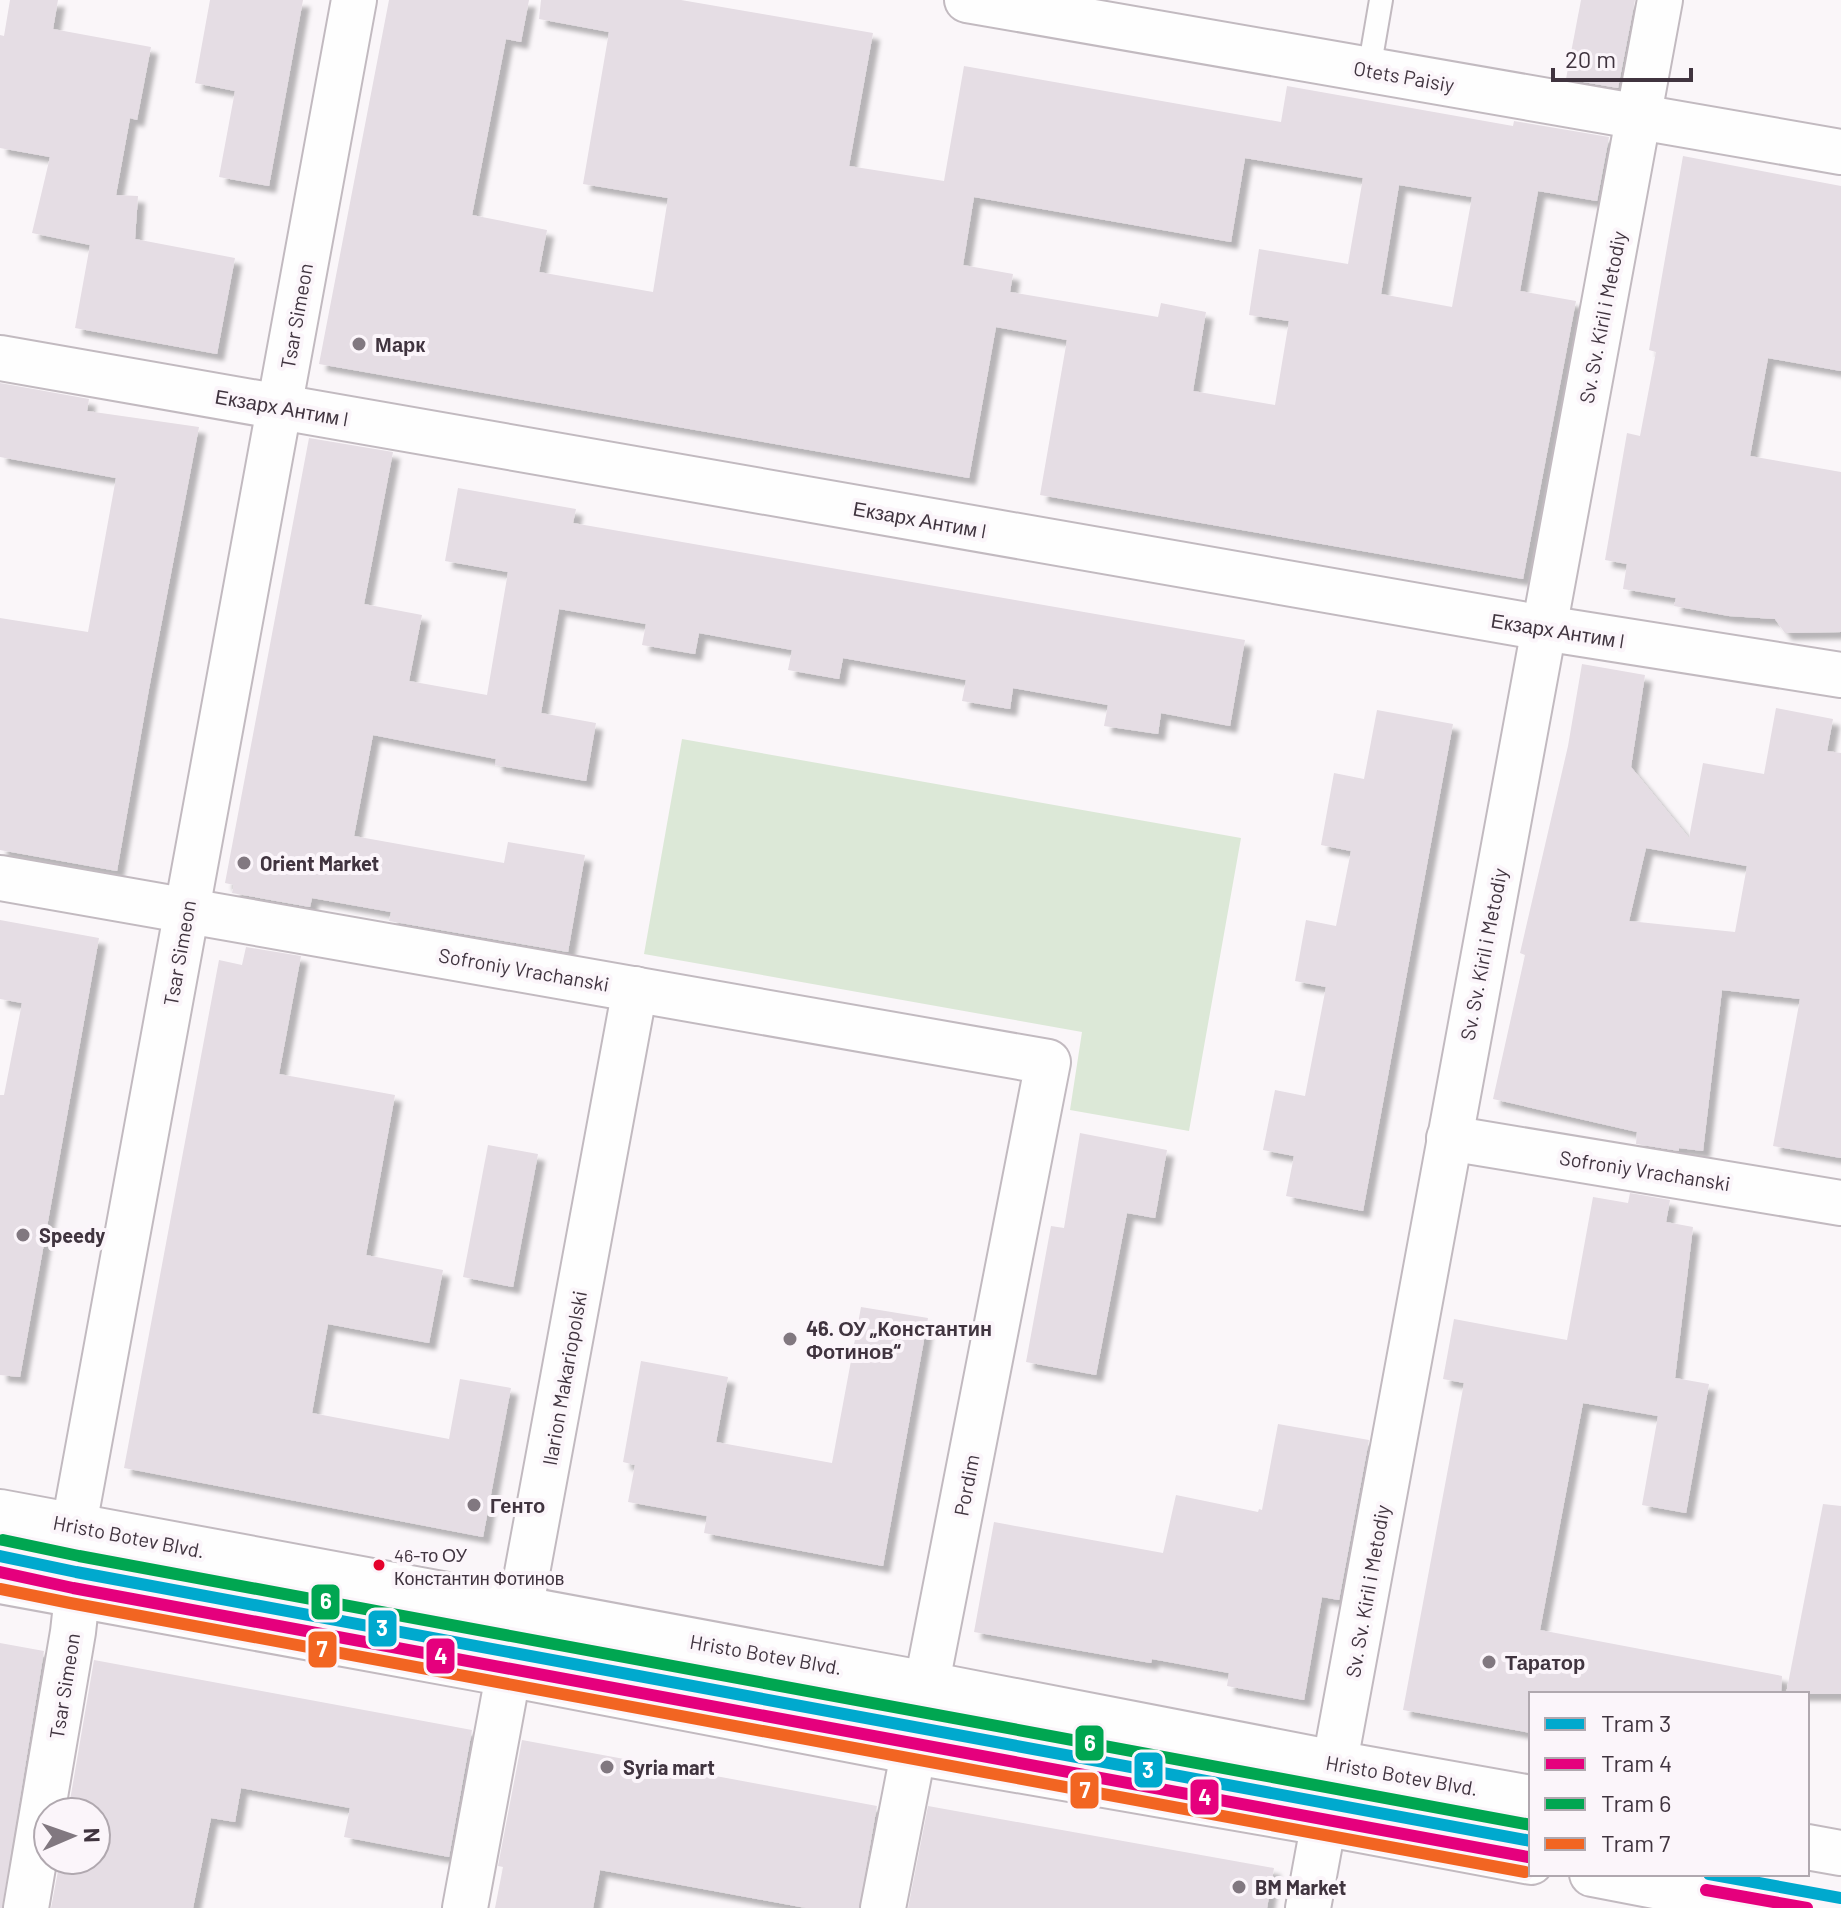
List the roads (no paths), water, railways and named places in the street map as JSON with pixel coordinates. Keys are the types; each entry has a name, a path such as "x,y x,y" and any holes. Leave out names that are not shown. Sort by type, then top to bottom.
{"street":[{"name":"Tsar Simeon","path":"26,1908 73,1632 77,1596 74,1525 354,0"},
{"name":"Otets Paisiy","path":"967,0 1841,152"},
{"name":"Sv. Sv. Kiril i Metodiy","path":"1308,1908 1660,0"},
{"name":"Екзарх Антим I","path":"0,358 1544,628 1841,675"},
{"name":"Sofroniy Vrachanski","path":"0,878 1048,1062"},
{"name":"Ilarion Makariopolski","path":"465,1908 635,989"},
{"name":"Pordim","path":"883,1908 1048,1062"},
{"name":"Sofroniy Vrachanski","path":"1449,1138 1841,1203"},
{"name":"Hristo Botev Blvd.","path":"0,1512 1529,1798"},
{"path":"0,1581 914,1752 1529,1862"},
{"path":"1809,1847 1841,1853"},
{"path":"1602,1876 1770,1908"}],"lane":[{"path":"1369,70 1381,0"}],"tram line":[{"name":"6","path":"3,1540 1529,1825"},
{"name":"3","path":"0,1556 1529,1841"},
{"name":"4","path":"0,1572 1528,1857"},
{"name":"7","path":"0,1589 1525,1872"},
{"name":"3","path":"1720,1876 1841,1898"},
{"name":"4","path":"1706,1890 1807,1908"}],"place":[{"name":"Марк","path":"359,344"},
{"name":"Orient Market","path":"244,863"},
{"name":"Speedy","path":"23,1235"},
{"name":"46. ОУ „Константин Фотинов“","path":"790,1339"},
{"name":"Генто","path":"474,1505"},
{"name":"46-то ОУ Константин Фотинов","path":"379,1565"},
{"name":"Таратор","path":"1489,1662"},
{"name":"Syria mart","path":"607,1767"},
{"name":"BM Market","path":"1239,1887"}]}
